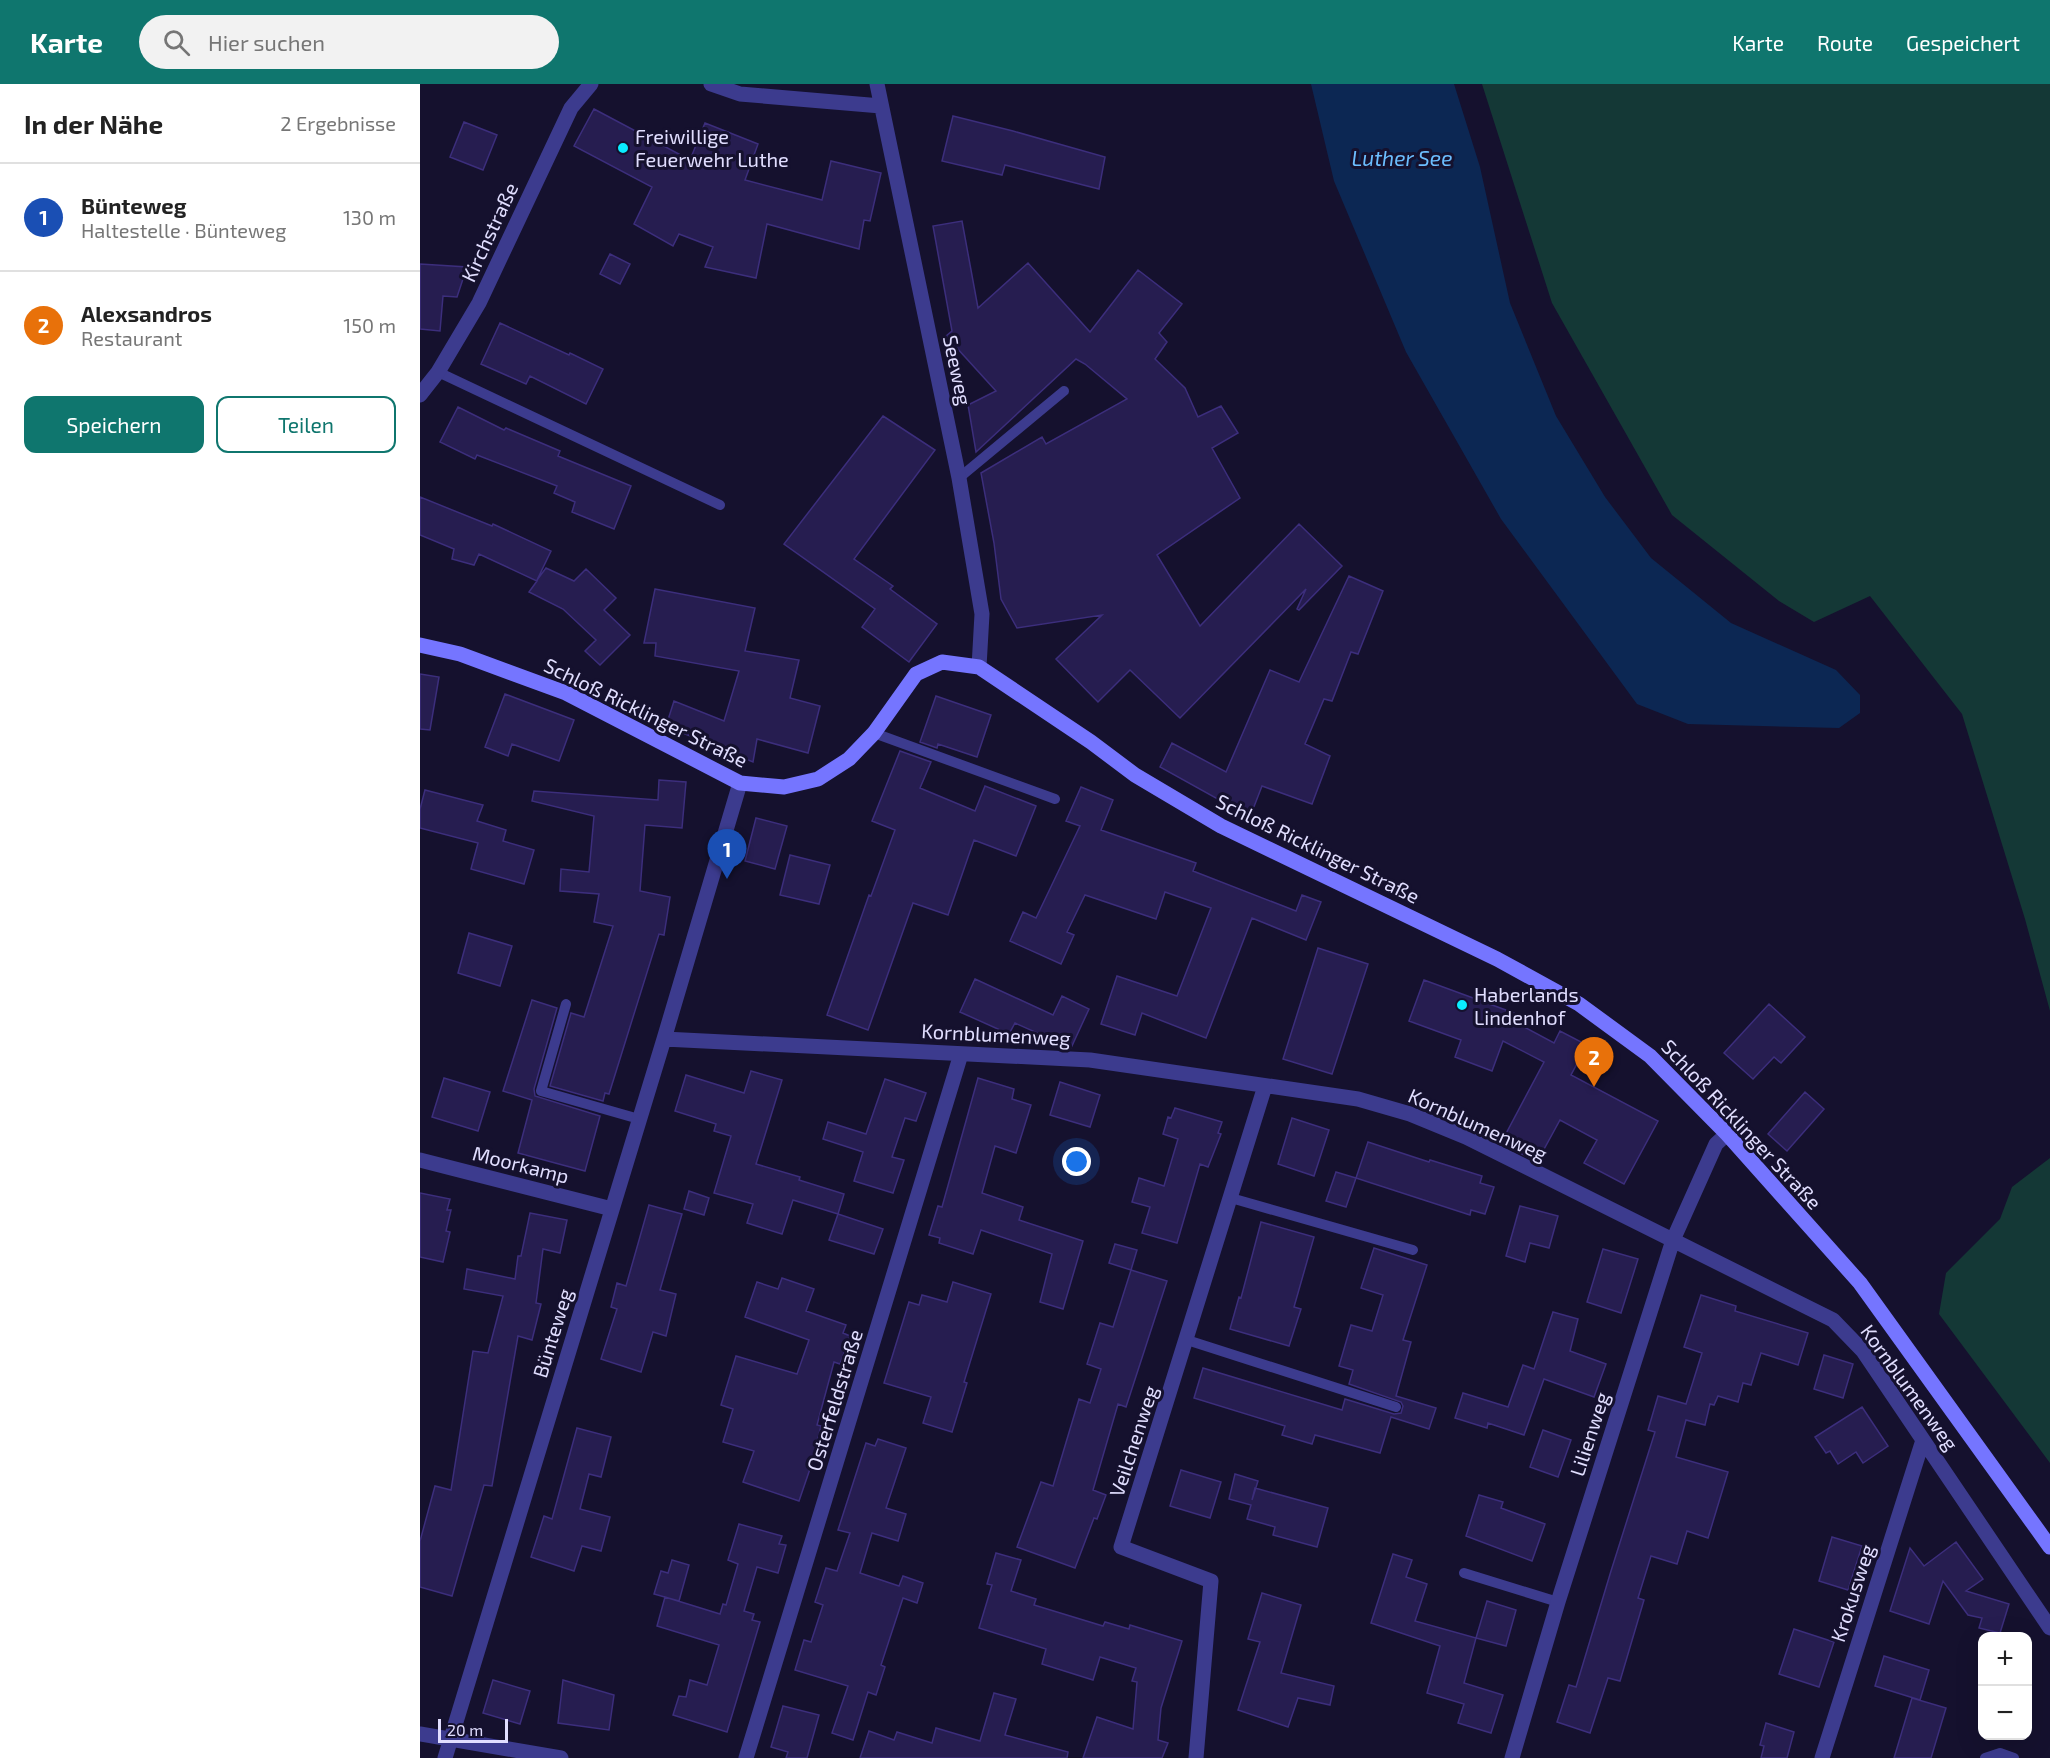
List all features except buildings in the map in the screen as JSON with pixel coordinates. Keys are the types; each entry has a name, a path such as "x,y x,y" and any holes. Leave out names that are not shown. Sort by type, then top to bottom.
{"street":[{"name":"Kirchstraße","path":"420,395 438,372 478,303 571,108 591,84"},
{"path":"711,84 740,94 881,106"},
{"name":"Seeweg","path":"877,84 958,478 982,614 979,668"},
{"name":"Schloß Ricklinger Straße","path":"420,645 460,654 566,693 740,783 784,787 818,779 849,759 874,732 916,674 942,662 979,668 1091,742 1135,775 1221,826 1497,959 1580,1004 1650,1056 1728,1134 1860,1283 2050,1547"},
{"name":"Bünteweg","path":"445,1758 740,783"},
{"name":"Kornblumenweg","path":"664,1039 1090,1060 1358,1099 1410,1114 1466,1137 1833,1320 1863,1351 2050,1628"},
{"name":"Osterfeldstraße","path":"746,1758 961,1054"},
{"name":"Veilchenweg","path":"1196,1758 1211,1581 1121,1547 1266,1086"},
{"name":"Lilienweg","path":"1512,1758 1558,1602 1672,1240 1716,1144 1728,1134"},
{"name":"Moorkamp","path":"420,1161 612,1209"},
{"name":"Krokusweg","path":"1822,1758 1923,1440"},
{"path":"420,1734 561,1758"}],"lane":[{"path":"438,372 720,505"},
{"path":"958,478 1064,391"},
{"path":"874,732 1055,799"},
{"path":"566,1004 541,1091 639,1119"},
{"path":"1231,1198 1413,1250"},
{"path":"1187,1340 1396,1407"},
{"path":"1464,1574 1558,1602"},
{"path":"1985,1758 2000,1753 2014,1758"}],"green space":[{"path":"1482,84 2050,84 2050,1011 2025,919 1962,714 1870,596 1814,622 1779,601 1672,515 1552,303"},
{"path":"2050,1158 2050,1463 1939,1314 1946,1273 2000,1219 2012,1187"}],"water":[{"name":"Luther See","path":"1311,84 1454,84 1480,167 1510,303 1556,416 1605,497 1651,558 1731,623 1836,670 1860,695 1860,713 1839,728 1688,724 1637,704 1501,519 1406,352 1334,181"}],"place":[{"name":"Freiwillige Feuerwehr Luthe","path":"623,148"},
{"name":"Bünteweg","path":"727,879"},
{"name":"Haberlands Lindenhof","path":"1462,1005"},
{"name":"Alexsandros","path":"1594,1087"}]}
